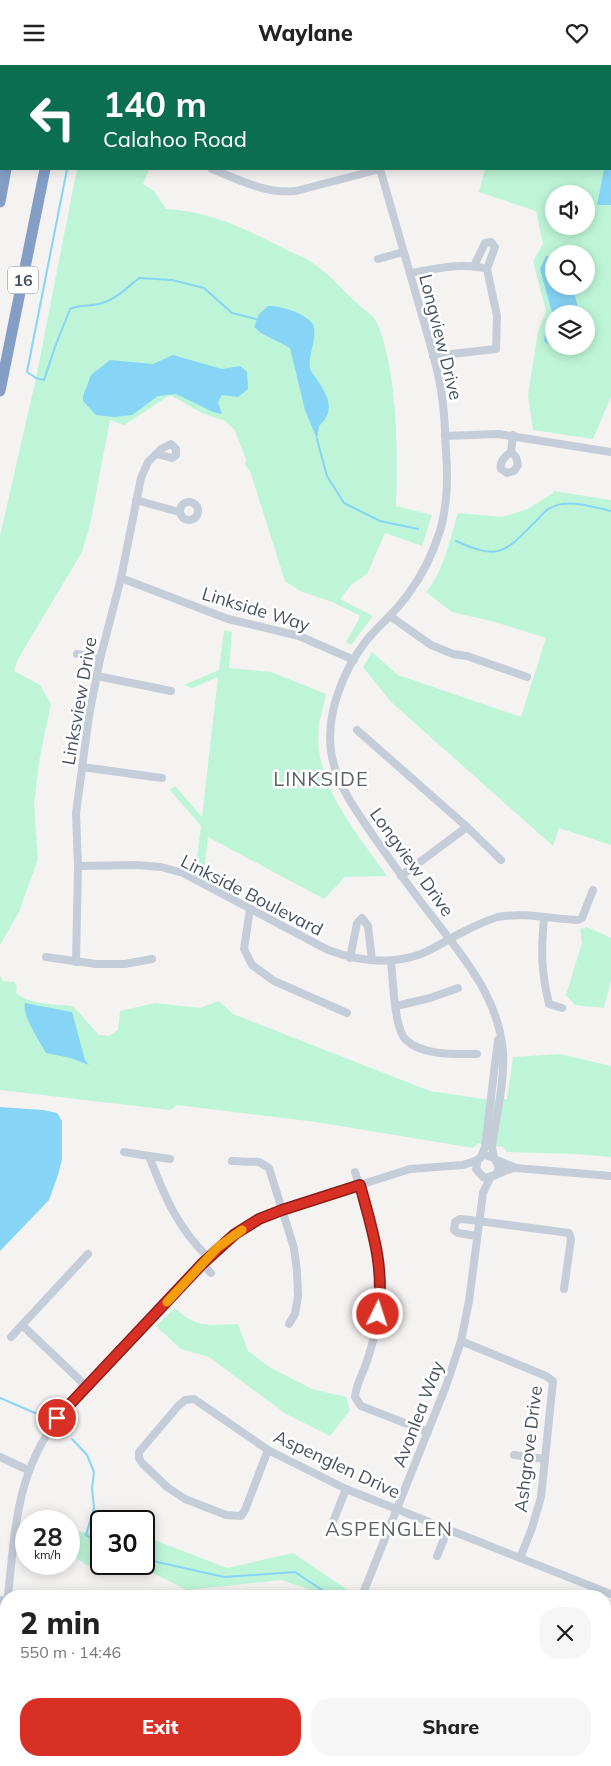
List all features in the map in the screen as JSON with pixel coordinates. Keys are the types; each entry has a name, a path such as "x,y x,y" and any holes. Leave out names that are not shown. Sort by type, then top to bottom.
{"highway":[{"path":"0,202 6,170"},
{"name":"16","path":"0,391 45,170"}],"street":[{"path":"214,170 257,187 284,192 296,191 376,170"},
{"name":"Longview Drive","path":"380,170 433,356 442,396 447,482 445,507 440,530 423,571 409,594 367,640 354,660 337,695 330,731 331,751 338,780 348,798 401,876 482,985 493,1008 502,1049 503,1067 492,1147 496,1159"},
{"path":"433,356 496,349 497,316 487,269 495,247 491,242 485,243 474,266"},
{"path":"378,259 403,252"},
{"path":"410,273 448,267 474,266 487,269"},
{"path":"445,436 498,433 611,451"},
{"path":"511,452 513,435"},
{"name":"Linksview Drive","path":"76,962 78,866 76,813 82,767 100,659 121,578 136,499 144,469 148,462 157,454"},
{"path":"136,499 179,512"},
{"name":"Linkside Way","path":"121,578 228,619 299,636 354,660"},
{"path":"390,616 431,645 453,654 468,656 526,677"},
{"path":"77,654 100,659"},
{"path":"97,676 170,691"},
{"path":"357,730 467,827 501,860"},
{"path":"82,767 162,778"},
{"path":"401,876 467,827"},
{"name":"Linkside Boulevard","path":"78,866 136,865 161,867 183,873 328,950 350,958 391,961 423,953 497,917 514,915 578,920 582,918 593,890"},
{"path":"250,909 244,949 252,965 274,981 347,1013"},
{"path":"544,917 541,956 544,985 549,1004 562,1008"},
{"path":"350,958 357,923 362,918 368,926 372,960"},
{"path":"46,957 114,965 152,959"},
{"path":"391,961 399,1027 406,1040 422,1049 447,1055 477,1054"},
{"path":"396,1006 430,998 458,988"},
{"name":"Longview Drive","path":"479,1158 485,1147 499,1033"},
{"path":"124,1152 170,1159"},
{"path":"9,1590 18,1508 28,1470 57,1418 202,1264 235,1234 259,1219 282,1210 410,1169 463,1165 488,1155 516,1168 611,1176"},
{"path":"149,1156 166,1202 185,1233 208,1258"},
{"path":"478,1174 476,1165 479,1158"},
{"path":"493,1176 499,1167 496,1159"},
{"path":"232,1161 259,1162 269,1168 294,1248 297,1271 298,1296 295,1314 289,1324"},
{"path":"463,1165 478,1174 493,1176 516,1168"},
{"path":"355,1172 378,1256 380,1303 373,1343 356,1389 355,1397 361,1406 428,1433"},
{"name":"Avonlea Way","path":"364,1590 428,1433 461,1341 469,1301 483,1193 478,1174"},
{"name":"Avonlea Way","path":"483,1193 493,1176"},
{"path":"477,1237 458,1233 454,1230 455,1222 460,1219 569,1233 571,1239 564,1289"},
{"path":"11,1337 88,1254"},
{"path":"202,1264 211,1273"},
{"path":"22,1325 86,1386"},
{"name":"Ashgrove Drive","path":"461,1341 546,1376 553,1381 540,1497 537,1512 520,1558"},
{"name":"Aspenglen Drive","path":"268,1450 241,1515 226,1515 176,1494 142,1463 139,1451 179,1405 186,1400 194,1399 268,1450 346,1489 601,1590"},
{"path":"514,1455 545,1459"},
{"path":"0,1457 28,1470"},
{"path":"334,1522 346,1489"},
{"path":"437,1556 448,1529"}],"green space":[{"path":"77,170 149,170 143,184 154,191 166,209 213,217 305,258 328,275 376,320 384,343 393,389 397,462 396,506 432,515 422,546 385,533 367,574 352,584 340,599 373,616 351,645 346,642 359,619 359,615 332,602 300,591 285,581 250,471 245,465 246,459 234,429 225,421 202,413 170,395 124,425 110,420 90,525 82,552 18,659 14,671 40,685 51,704 40,756 34,805 38,859 19,912 0,945 0,536 36,378"},
{"path":"485,170 611,170 611,397 593,439 533,430 528,395 538,332 545,314 545,355 595,355 595,305 545,305 545,307 533,261 543,244 536,211 479,192"},
{"path":"554,491 611,500 611,845 559,828 553,846 390,701 363,667 372,652 398,675 521,717 546,638 495,622 452,612 426,592 442,565 458,513 502,517 528,509"},
{"path":"224,630 232,632 229,668 271,672 326,694 319,725 322,767 329,786 350,824 387,876 345,877 324,899 208,837 204,873 196,868 201,826 170,790 175,786 202,817 218,677 192,688 184,685 219,670"},
{"path":"587,927 611,938 611,980 604,1008 575,1005 566,995 582,943 580,929"},
{"path":"0,975 3,981 14,982 17,986 16,993 28,1000 73,1006 99,1035 109,1036 118,1030 120,1011 155,1003 200,1008 219,1001 233,1014 430,1091 484,1099 507,1099 513,1057 560,1054 611,1066 611,1157 507,1152 503,1147 478,1143 473,1148 316,1122 177,1105 170,1110 0,1090"},
{"path":"175,1308 197,1323 212,1325 238,1324 248,1351 271,1368 312,1389 346,1397 350,1410 330,1436 286,1414 209,1357 181,1349 156,1326"},
{"path":"80,1532 90,1533 90,1565 80,1561"},
{"path":"155,1540 227,1568 293,1553 348,1590 310,1590 281,1580 187,1590 155,1574"}],"water":[{"path":"604,170 611,170 611,205 597,205"},
{"path":"545,258 545,287 540,269"},
{"path":"547,295 575,295 577,305 550,305"},
{"path":"268,306 293,311 313,324 314,335 310,368 327,396 329,408 328,414 319,426 317,439 305,410 290,348 261,333 254,327 259,314"},
{"path":"173,355 222,369 240,366 247,372 248,389 238,397 222,395 218,402 222,414 213,412 176,394 158,396 132,415 114,417 96,415 83,401 91,375 110,360 153,364"},
{"path":"25,1003 72,1012 85,1060 89,1065 71,1058 46,1053 28,1021"},
{"path":"0,1107 43,1110 57,1113 62,1121 62,1159 49,1200 0,1251"}],"waterway":[{"path":"67,170 27,372 36,378 44,380 70,309 98,304 112,299 139,278 172,280 204,288 232,313 256,319"},
{"path":"317,439 327,476 344,503 380,521 418,529"},
{"path":"456,541 483,551 492,552 509,546 546,510 557,505 572,503 611,511"},
{"path":"0,1398 35,1413"},
{"path":"72,1439 87,1455 94,1472 92,1488 93,1510"},
{"path":"90,1522 86,1535 90,1537"},
{"path":"155,1561 224,1577 295,1572 322,1590"}],"slow traffic":[{"path":"167,1302 218,1247 242,1230"}],"district":[{"name":"LINKSIDE","path":"321,778"},
{"name":"ASPENGLEN","path":"389,1528"}],"route":[{"path":"57,1418 218,1247 259,1219 360,1185 378,1256 380,1303 378,1314"}]}
